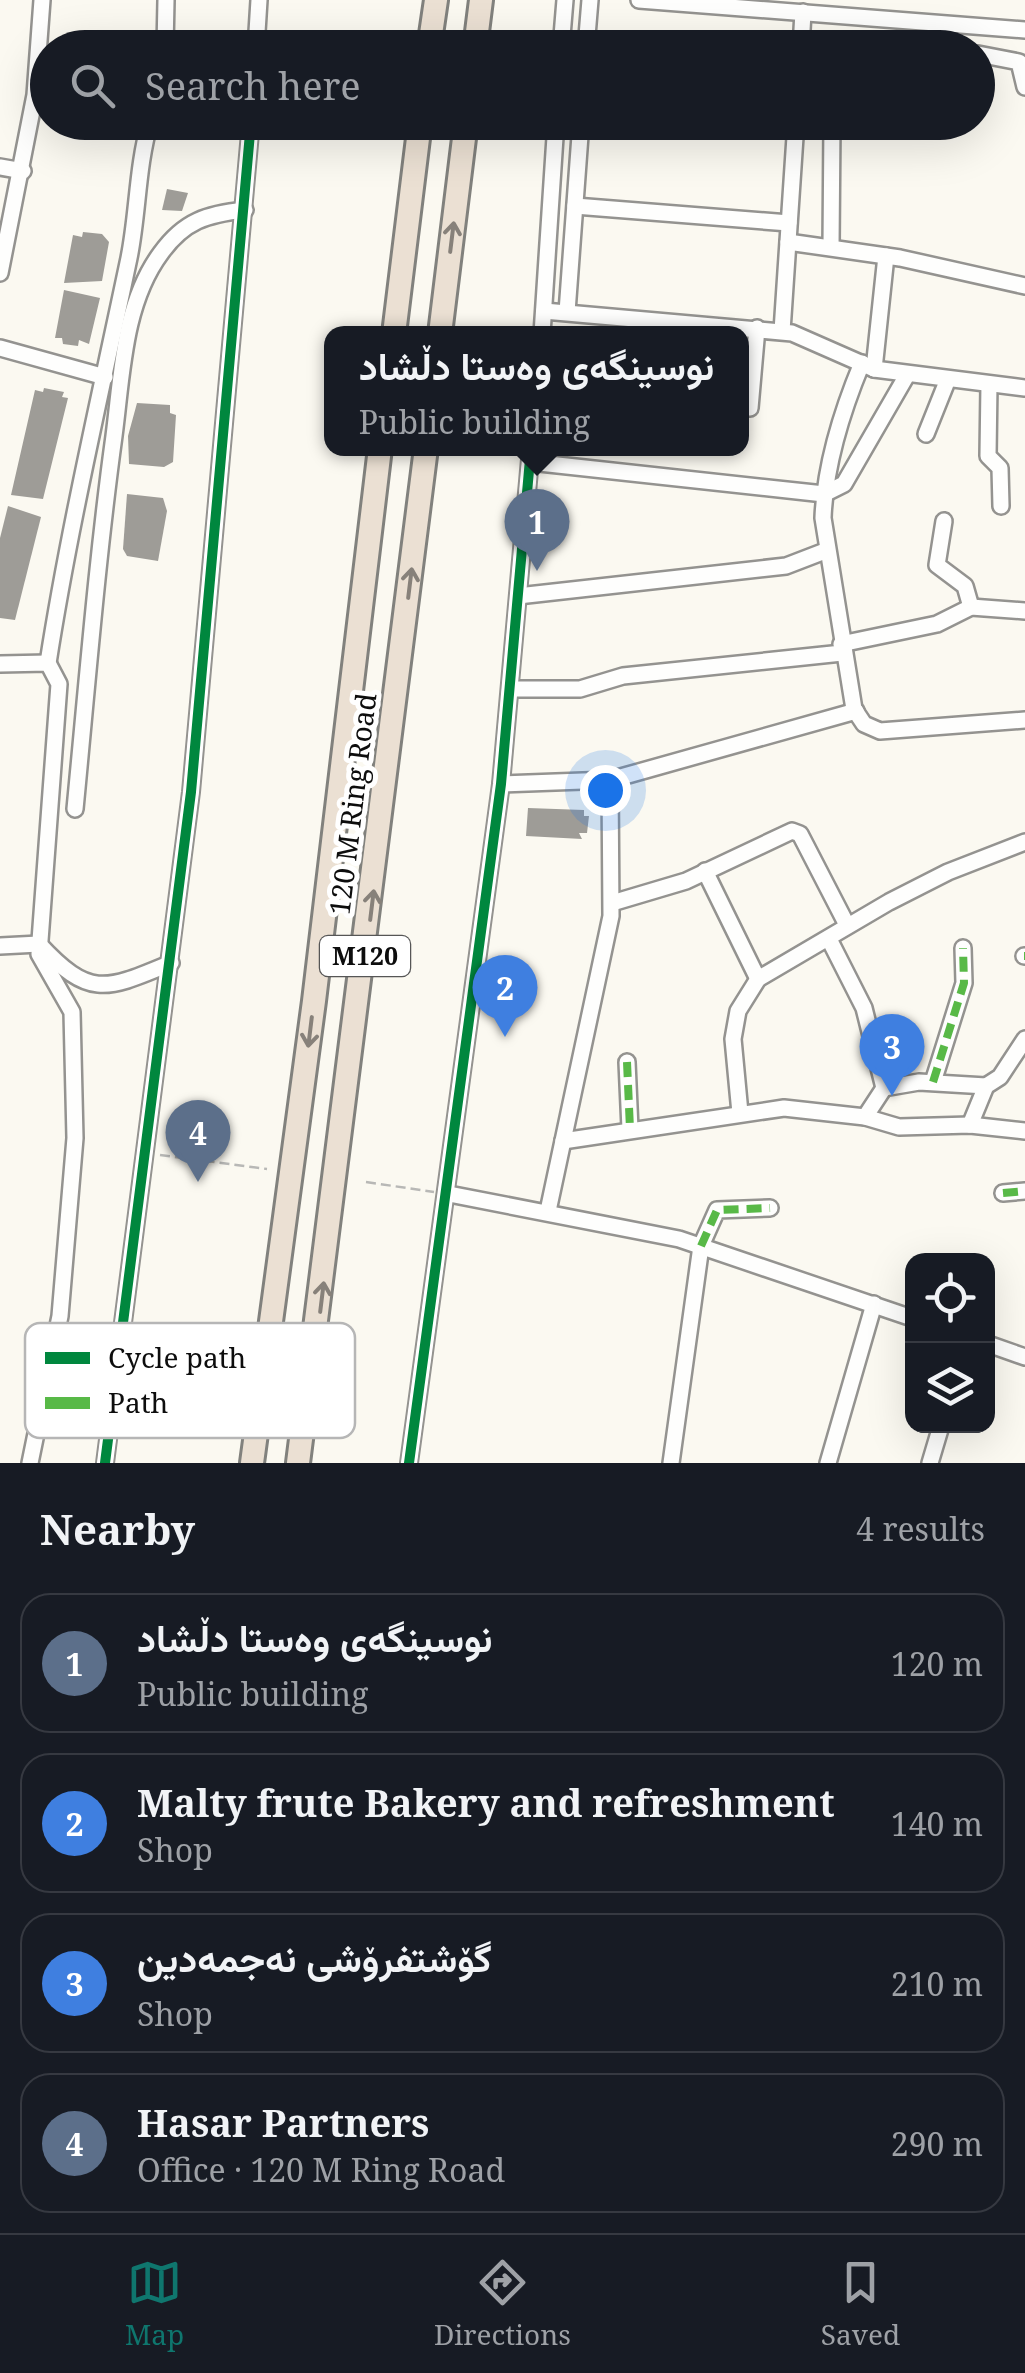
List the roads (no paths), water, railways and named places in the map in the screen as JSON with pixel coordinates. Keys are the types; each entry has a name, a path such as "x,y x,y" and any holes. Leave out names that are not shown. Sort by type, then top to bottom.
{"highway":[{"path":"432,30 436,0"},
{"path":"477,30 481,0"},
{"path":"395,326 418,140"},
{"path":"441,326 464,140"},
{"name":"120 M Ring Road","path":"271,1323 379,456"},
{"name":"120 M Ring Road","path":"316,1323 425,456"},
{"name":"120 M Ring Road","path":"252,1463 255,1438"},
{"name":"120 M Ring Road","path":"298,1463 301,1438"}],"street":[{"path":"40,30 42,0"},
{"path":"165,30 166,0"},
{"path":"257,30 258,0"},
{"path":"563,30 564,0"},
{"path":"588,30 590,0"},
{"path":"638,0 794,8 1025,30"},
{"path":"995,57 1020,62 1025,87"},
{"path":"0,273 30,130"},
{"path":"59,1323 75,1138 72,1012 42,964 39,944 58,684 48,663 105,377 108,336 136,221 147,140"},
{"path":"124,1323 205,660 250,140"},
{"path":"543,326 555,140"},
{"path":"567,312 580,140"},
{"path":"782,331 795,140"},
{"path":"831,246 832,140"},
{"path":"0,167 23,171"},
{"path":"575,206 789,223"},
{"path":"75,810 104,514 128,331 141,288 160,254 186,226 204,214 245,210"},
{"path":"788,242 886,256 1025,286"},
{"path":"886,256 868,366 846,403 824,494 825,551 856,712 864,724 880,731 1025,720"},
{"path":"544,311 668,326"},
{"path":"749,328 782,331 868,366 907,376 1025,388"},
{"path":"750,408 757,328"},
{"path":"0,348 105,377"},
{"path":"539,456 824,494 844,484 907,376"},
{"path":"926,434 948,379"},
{"path":"990,384 988,456 1000,468 1001,506"},
{"path":"409,1463 449,1194 501,784 531,456"},
{"path":"944,521 936,565 964,586 971,607"},
{"path":"518,596 786,566 825,551"},
{"path":"510,688 580,690 623,676 842,648 937,624 971,607 1025,611"},
{"path":"0,664 48,663"},
{"path":"501,784 610,780 856,712"},
{"path":"548,1212 612,903 610,780"},
{"path":"612,903 686,881 786,830 796,832 847,925"},
{"path":"740,1114 733,1039 738,1011 758,979 847,925 948,872 1025,842"},
{"path":"705,870 758,979"},
{"path":"829,938 864,1008 884,1088 865,1117"},
{"path":"0,946 39,944 79,982 127,981 171,963"},
{"path":"933,1082 964,983 963,948"},
{"path":"970,1125 986,1086 1000,1077 1025,1039"},
{"path":"627,1062 630,1130"},
{"path":"884,1088 933,1082 986,1086"},
{"path":"563,1140 784,1108 865,1117 899,1127 970,1125 1025,1132"},
{"path":"1002,1193 1025,1190"},
{"path":"449,1194 636,1228 905,1315"},
{"path":"671,1463 701,1246 717,1210 770,1208"},
{"path":"828,1463 874,1304"},
{"path":"995,1346 1025,1357"},
{"path":"930,1463 938,1433"},
{"path":"30,1463 35,1438"},
{"path":"105,1463 108,1438"}],"place":[{"name":"نوسینگەی وەستا دڵشاد","path":"537,571"},
{"name":"Malty frute Bakery and refreshment","path":"505,1037"},
{"name":"گۆشتفرۆشی نەجمەدین","path":"892,1096"},
{"name":"Hasar Partners","path":"198,1182"}]}
